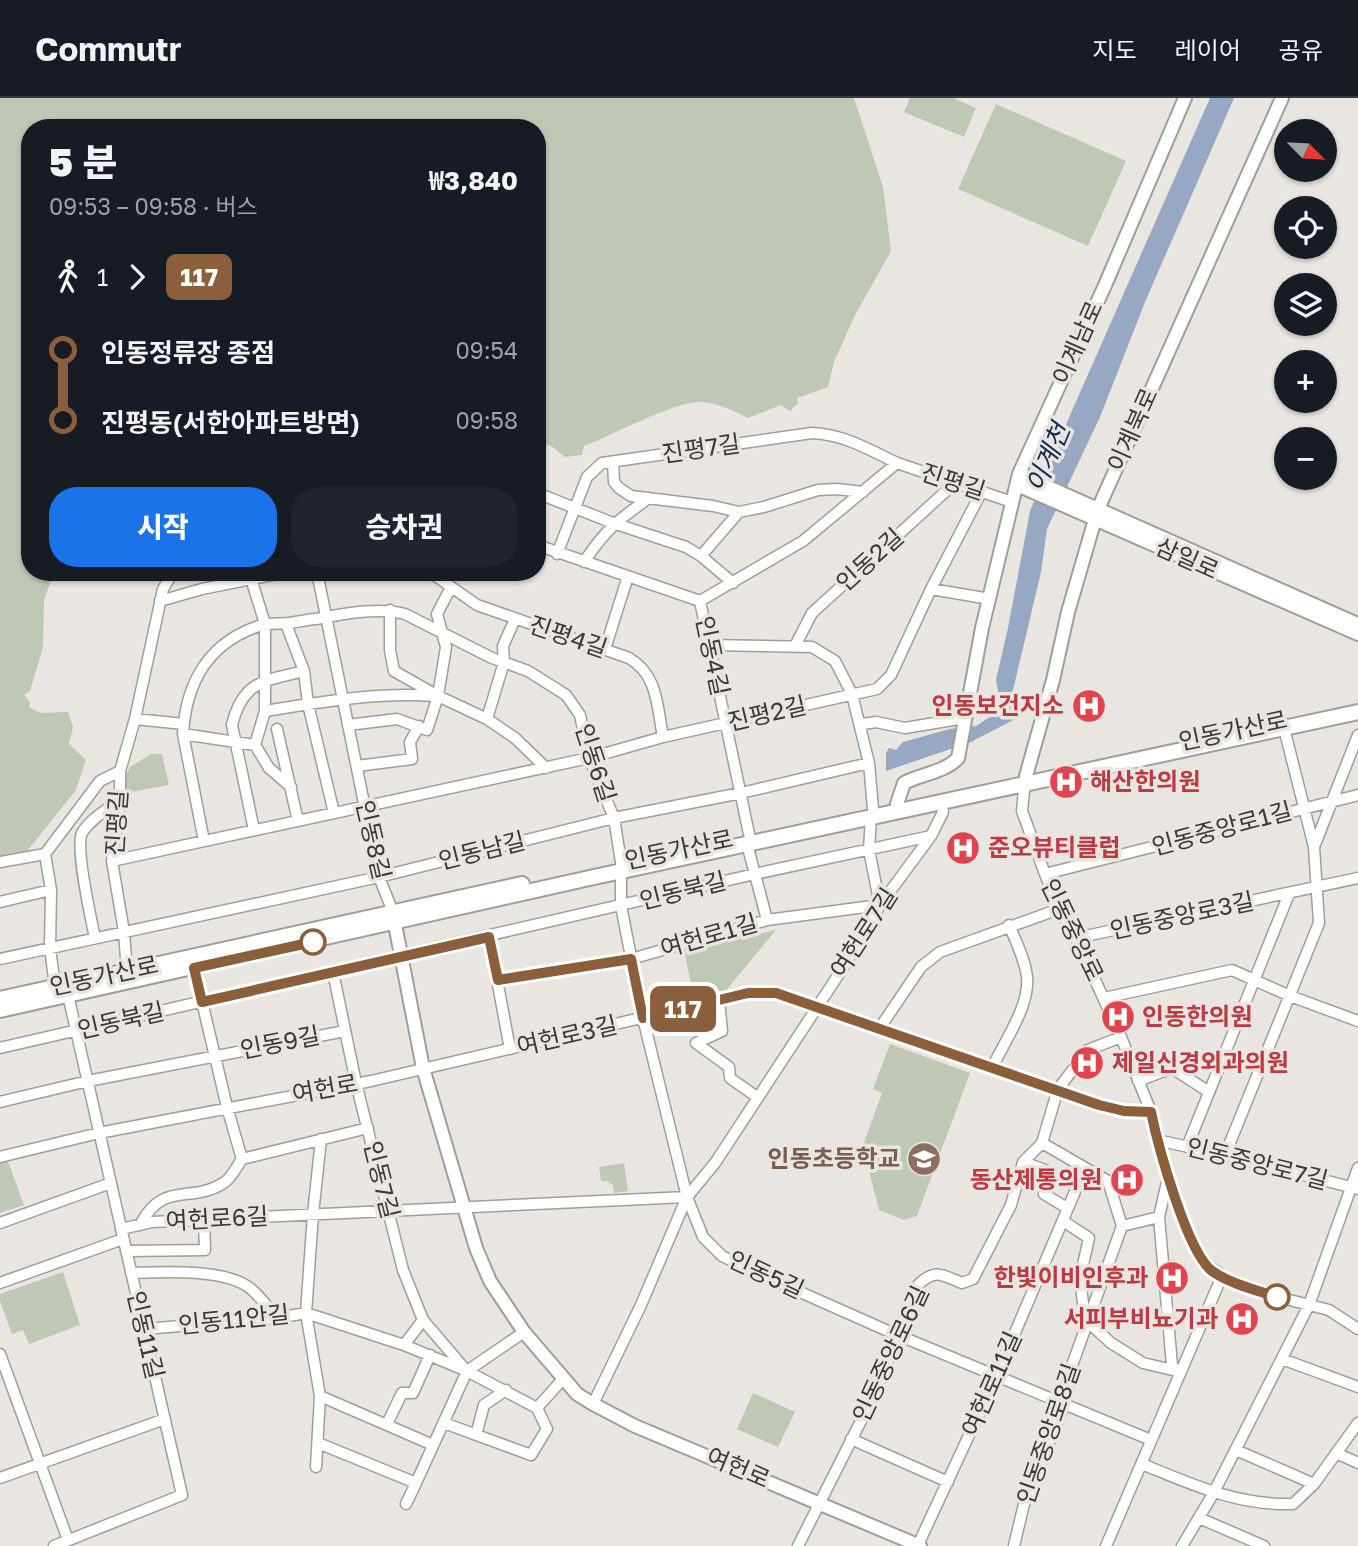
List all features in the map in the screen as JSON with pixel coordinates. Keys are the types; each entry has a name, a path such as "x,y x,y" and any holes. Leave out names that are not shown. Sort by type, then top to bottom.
{"main road":[{"name":"인동가산로","path":"0,999 872,813 942,802 1025,780 1358,704"},
{"name":"인동가산로","path":"872,813 897,804 1358,712"},
{"name":"인동가산로","path":"0,1010 194,968 394,917"}],"street":[{"name":"이계남로","path":"897,804 904,783 951,765 958,758 982,628 1018,480 1185,98"},
{"name":"이계북로","path":"1025,780 1053,680 1068,612 1097,514 1282,98"},
{"name":"진평7길","path":"557,554 583,488 592,470 602,463 812,433 827,434 848,441 897,463"},
{"path":"613,462 614,482 631,496 713,506 739,512 818,490 863,492"},
{"name":"진평길","path":"700,601 803,541 897,463 1012,502"},
{"name":"삼일로","path":"1018,480 1358,625"},
{"name":"인동2길","path":"795,646 812,613 955,483"},
{"name":"진평2길","path":"112,861 546,768 663,737 877,690 884,684 982,491"},
{"path":"546,496 613,523 680,544 701,556 733,583"},
{"path":"584,562 596,542 613,523 649,498"},
{"path":"701,556 739,512"},
{"name":"삼일로","path":"1097,514 1358,634"},
{"path":"546,549 700,601"},
{"path":"605,649 628,576"},
{"name":"진평길","path":"127,971 124,932 112,861 121,771 160,601 168,581"},
{"path":"160,601 232,581"},
{"path":"252,581 265,624 265,711 255,745"},
{"name":"인동8길","path":"319,581 379,877 394,917"},
{"name":"진평4길","path":"443,581 477,606 605,649 642,666 652,682 663,737"},
{"path":"348,725 397,719 423,728 438,696 446,647 437,614 451,587"},
{"path":"931,589 990,599"},
{"name":"인동4길","path":"700,601 741,793 755,874"},
{"path":"390,610 390,650 394,671 487,719 515,738 546,768"},
{"name":"인동6길","path":"326,617 390,610 405,614 528,671 566,695 580,715 589,758 614,818 621,867"},
{"path":"204,841 183,729 195,680 202,666 225,642 265,624 286,624 326,617"},
{"path":"487,719 504,662 503,646 515,620"},
{"path":"286,624 304,671 308,704 334,813"},
{"path":"710,645 812,647 835,662 852,694 869,764 872,813 869,850 880,905"},
{"path":"254,830 232,725 239,702 244,694 264,681 304,671"},
{"path":"265,711 343,698 403,694 438,696"},
{"path":"861,731 863,724 876,722 905,728 965,718"},
{"path":"135,719 255,745 270,768 290,787"},
{"name":"인동8길","path":"357,766 412,759 410,742 423,728"},
{"name":"인동가산로","path":"1284,728 1314,847 1315,886"},
{"path":"277,729 298,821"},
{"path":"1314,847 1358,735"},
{"name":"인동남길","path":"0,959 379,877 614,818 869,764"},
{"path":"0,862 45,854 100,781 121,771"},
{"name":"인동중앙로","path":"1025,780 1022,811 1045,874 1059,909 1076,938 1121,1037 1151,1112 1168,1178 1182,1217 1203,1262 1222,1276 1278,1297 1336,1313 1358,1329"},
{"name":"인동중앙로1길","path":"1045,874 1358,795"},
{"path":"95,938 80,838 85,829 120,800"},
{"name":"여헌로7길","path":"593,1404 687,1197 715,1163 856,948 880,905 931,836 943,812 942,802"},
{"name":"인동북길","path":"0,1048 931,836"},
{"path":"45,854 51,890 50,948 55,986"},
{"name":"인동5길","path":"621,867 621,906 643,1018 687,1197 703,1237 722,1256 899,1335 1151,1440"},
{"name":"인동북길","path":"755,874 767,920"},
{"name":"인동중앙로3길","path":"1076,938 1358,878"},
{"path":"1225,1155 1319,923 1315,886"},
{"path":"0,902 51,890"},
{"name":"인동중앙로3길","path":"1186,1147 1289,894"},
{"name":"여헌로1길","path":"498,980 631,959 767,920 880,905"},
{"path":"879,1029 922,967 940,952 1059,909"},
{"name":"여헌로","path":"394,917 424,1068 475,1248 490,1281 524,1332 563,1379 577,1394 635,1426 919,1545"},
{"path":"992,1068 1024,1003 1027,989 1024,962 1009,925"},
{"path":"489,937 510,1049"},
{"name":"인동9길","path":"194,968 242,1159"},
{"path":"1104,998 1232,970 1290,996 1358,1021"},
{"name":"인동7길","path":"333,972 356,1083 403,1270 423,1320 467,1371"},
{"name":"여헌로3길","path":"424,1068 719,1002 748,993 776,993 1099,1105 1124,1111 1151,1112"},
{"name":"인동11길","path":"68,995 182,1495 68,1540"},
{"path":"719,1002 722,1031 696,1043 729,1067 730,1078 757,1097"},
{"name":"인동9길","path":"88,1081 345,1031"},
{"name":"인동중앙로6길","path":"798,1546 873,1397 918,1284 928,1275 937,1273 962,1283 973,1279 1010,1205 1023,1162 1042,1143 1058,1090 1088,1050 1121,1037"},
{"name":"여헌로","path":"227,1107 424,1068"},
{"path":"1138,1081 1172,1068 1209,1092"},
{"path":"0,1102 88,1081"},
{"path":"0,1157 99,1133 227,1107"},
{"path":"140,1224 149,1208 167,1196 206,1191 227,1181 242,1159 368,1128"},
{"path":"316,1467 320,1396 306,1313 321,1139"},
{"name":"인동중앙로7길","path":"1157,1140 1354,1188"},
{"path":"1042,1143 1108,1181 1122,1226 1159,1217"},
{"path":"1023,1162 1048,1171 1044,1194 1067,1208"},
{"name":"여헌로11길","path":"919,1545 997,1375 1085,1168"},
{"path":"1182,1546 1213,1494 1309,1305 1354,1188 1358,1168"},
{"name":"인동중앙로","path":"1168,1178 1159,1217 1172,1365 1178,1373"},
{"path":"0,1223 111,1183"},
{"path":"465,1207 687,1197"},
{"name":"여헌로6길","path":"122,1234 140,1224 152,1222 465,1207"},
{"path":"126,1251 205,1250 204,1219"},
{"path":"1063,1221 1089,1238 1080,1279 1084,1312 1088,1322"},
{"name":"인동중앙로8길","path":"1014,1546 1024,1504 1065,1403 1070,1371 1122,1226"},
{"path":"0,1283 122,1234"},
{"path":"131,1273 187,1271 229,1279 250,1287 277,1318"},
{"path":"1108,1545 1178,1373 1222,1276"},
{"name":"인동11안길","path":"144,1329 277,1318 306,1313 404,1345 467,1371"},
{"path":"404,1345 423,1320"},
{"name":"인동중앙로8길","path":"1088,1322 1111,1343 1143,1363 1178,1373"},
{"path":"406,1504 467,1371 524,1332"},
{"path":"0,1354 68,1540 54,1546"},
{"path":"387,1424 402,1393 412,1393 430,1356"},
{"path":"1282,1359 1358,1387"},
{"path":"444,1423 531,1455 547,1429 537,1408 467,1371"},
{"path":"537,1408 563,1379"},
{"path":"476,1435 484,1405 506,1390"},
{"path":"320,1396 433,1445"},
{"path":"0,1478 165,1419"},
{"path":"1142,1464 1213,1494 1276,1504 1293,1504 1314,1484 1358,1423"},
{"name":"인동중앙로6길","path":"851,1439 948,1482"},
{"path":"318,1443 416,1483"},
{"path":"1236,1450 1314,1484"},
{"path":"1336,1453 1358,1463"},
{"path":"1199,1518 1264,1546"}],"green space":[{"path":"0,98 854,98 883,187 891,251 855,315 834,362 828,387 797,398 798,403 790,411 781,405 748,418 708,403 691,403 643,420 584,446 582,455 565,457 546,444 546,119 21,119 21,581 51,581 44,600 43,647 30,691 24,695 30,702 29,707 40,713 68,712 73,727 69,744 86,760 76,790 24,855 0,856"},
{"path":"910,98 953,98 976,108 964,137 904,112"},
{"path":"996,104 1126,161 1088,246 958,189"},
{"path":"151,754 162,754 169,785 125,793 122,782 130,767"},
{"path":"776,930 722,995 695,1001 684,951"},
{"path":"890,1044 970,1073 917,1216 904,1220 879,1210 866,1159 859,1156 882,1093 873,1089"},
{"path":"6,1156 24,1205 0,1213 0,1157"},
{"path":"624,1163 628,1191 614,1193 613,1185 601,1181 599,1167"},
{"path":"63,1272 80,1325 29,1344 23,1330 12,1334 0,1294"},
{"path":"753,1393 795,1412 778,1447 737,1429"}],"water":[{"name":"이계천","path":"1210,98 1234,98 1145,302 1100,417 1047,529 1041,572 1013,690 1019,717 971,742 886,771 886,753 889,748 896,750 903,742 950,729 976,726 993,715 1000,701 996,680 1030,511"}],"bus line":[{"name":"117","path":"313,942 194,968 202,1002 489,937 498,980 631,959 643,1018 748,993 776,993 1099,1105 1124,1111 1151,1112 1166,1173 1182,1217 1203,1262 1226,1278 1277,1297"}],"place":[{"name":"인동보건지소","path":"1089,706"},
{"name":"해산한의원","path":"1066,782"},
{"name":"준오뷰티클럽","path":"963,848"},
{"name":"인동한의원","path":"1118,1017"},
{"name":"제일신경외과의원","path":"1087,1063"},
{"name":"인동초등학교","path":"924,1159"},
{"name":"동산제통의원","path":"1127,1180"},
{"name":"한빛이비인후과","path":"1172,1278"},
{"name":"서피부비뇨기과","path":"1242,1319"}]}
